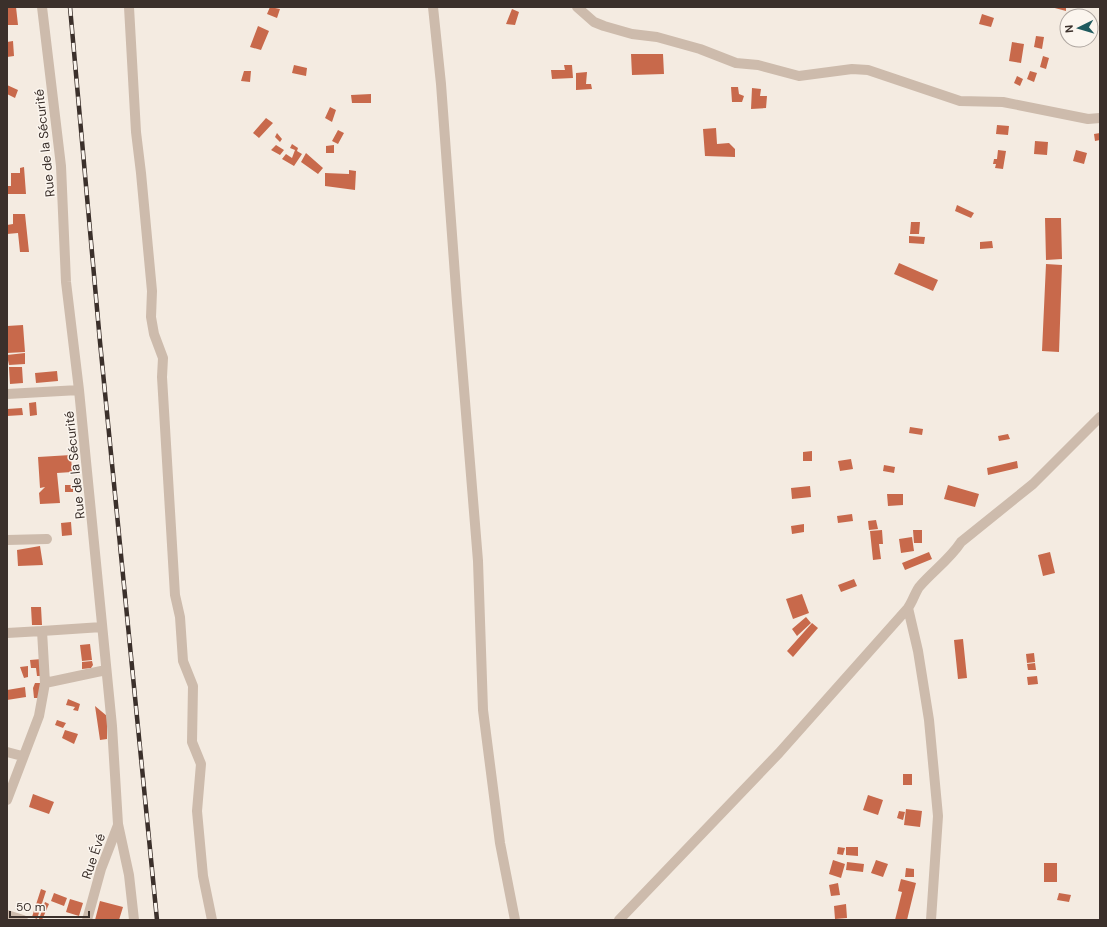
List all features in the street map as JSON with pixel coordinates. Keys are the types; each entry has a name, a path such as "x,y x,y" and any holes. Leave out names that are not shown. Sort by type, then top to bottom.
{"street":[{"name":"Rue de la Sécurité","path":"42,7 61,166 66,282 79,390 112,726 118,824 129,875 134,920"},
{"path":"129,7 136,132 151,283 151,317 154,334 163,358 162,377 175,595 180,617 183,661 193,686 192,742 201,764 197,811 203,876 212,920"},
{"path":"433,7 441,84 478,561 483,710 500,843 515,920"},
{"path":"576,7 594,22 604,26 632,34 657,37 700,49 736,63 758,65 799,76 852,69 868,70 960,101 1003,102 1088,118 1100,118"},
{"path":"7,394 79,390"},
{"path":"619,920 779,752 908,608 915,599 918,588 953,555 961,542 1033,484 1100,417"},
{"path":"7,540 47,539"},
{"path":"908,608 918,651 930,720 938,816 930,920"},
{"path":"7,633 102,627"},
{"path":"7,800 22,756 39,716 45,683 42,631"},
{"path":"45,683 106,670"},
{"path":"7,752 22,756"},
{"name":"Rue Évé","path":"87,920 101,869 118,824"},
{"path":"7,915 23,920"}],"building":[{"path":"7,7 16,7 18,25 7,25"},
{"path":"270,7 280,9 277,18 267,14"},
{"path":"1051,7 1066,7 1059,9"},
{"path":"512,9 519,12 515,25 506,24"},
{"path":"982,14 994,18 991,27 979,24"},
{"path":"258,26 269,31 261,50 250,47"},
{"path":"1036,36 1044,37 1042,49 1034,47"},
{"path":"13,41 14,56 7,57 7,42"},
{"path":"1012,42 1024,44 1021,63 1009,61"},
{"path":"631,54 663,54 664,74 632,75"},
{"path":"1043,56 1049,58 1046,69 1040,67"},
{"path":"294,65 307,68 306,76 292,73"},
{"path":"564,65 572,65 573,78 552,79 551,70 565,70"},
{"path":"244,71 251,71 250,82 241,81"},
{"path":"1030,71 1037,73 1034,82 1027,79"},
{"path":"587,72 586,84 591,84 592,89 576,90 576,73"},
{"path":"1017,76 1023,79 1020,86 1014,83"},
{"path":"7,85 18,90 15,98 7,94"},
{"path":"731,87 738,87 739,94 744,96 742,102 732,102"},
{"path":"752,88 761,89 760,96 767,96 766,108 751,109"},
{"path":"371,94 371,103 352,103 351,95"},
{"path":"330,107 336,110 332,122 325,118"},
{"path":"266,118 273,123 259,138 253,133"},
{"path":"997,125 1009,126 1008,135 996,134"},
{"path":"716,128 717,144 729,143 735,149 735,157 705,156 703,129"},
{"path":"338,130 344,133 338,144 332,141"},
{"path":"277,133 282,139 280,142 275,137"},
{"path":"1100,133 1100,140 1095,141 1094,134"},
{"path":"1035,141 1048,142 1047,155 1034,154"},
{"path":"292,144 298,148 297,151 302,154 294,166 282,159 286,154 292,158 295,150 290,148"},
{"path":"276,145 284,150 280,155 271,150"},
{"path":"334,145 334,153 326,153 326,146"},
{"path":"998,150 1006,151 1003,169 995,168 996,164 993,164 994,159 997,159"},
{"path":"1076,150 1087,153 1084,164 1073,161"},
{"path":"306,153 323,168 318,174 301,162"},
{"path":"24,167 26,194 8,194 8,186 11,186 11,173 20,173 20,168"},
{"path":"349,170 356,171 355,190 325,186 325,173 349,174"},
{"path":"957,205 974,213 971,218 955,211"},
{"path":"13,214 25,214 29,252 20,252 18,233 7,234 7,225 13,224"},
{"path":"1045,218 1061,218 1062,259 1046,260"},
{"path":"911,222 920,222 919,234 910,234"},
{"path":"909,236 925,237 924,244 909,243"},
{"path":"992,241 993,248 980,249 980,242"},
{"path":"899,263 938,280 933,291 894,274"},
{"path":"1046,264 1062,265 1059,352 1042,351"},
{"path":"23,325 25,352 7,353 7,326"},
{"path":"25,353 25,364 9,365 7,355"},
{"path":"9,367 22,367 23,383 10,384"},
{"path":"57,371 58,381 36,383 35,373"},
{"path":"36,402 37,415 30,416 29,403"},
{"path":"22,408 23,415 7,416 7,409"},
{"path":"910,427 923,429 922,435 909,433"},
{"path":"1008,434 1010,439 999,441 998,436"},
{"path":"812,451 812,461 803,461 803,452"},
{"path":"71,455 72,472 57,473 60,503 40,504 39,493 45,487 40,488 38,457"},
{"path":"851,459 853,469 840,471 838,461"},
{"path":"1017,461 1018,468 988,475 987,468"},
{"path":"884,465 895,467 894,473 883,471"},
{"path":"65,485 73,485 73,492 65,492"},
{"path":"948,485 979,494 975,507 944,499"},
{"path":"810,486 811,497 792,499 791,488"},
{"path":"887,494 903,494 903,505 888,506"},
{"path":"852,514 853,521 838,523 837,516"},
{"path":"876,520 878,529 869,530 868,521"},
{"path":"71,522 72,535 62,536 61,523"},
{"path":"804,524 804,532 792,534 791,526"},
{"path":"882,530 883,544 879,544 881,559 873,560 870,531"},
{"path":"913,530 922,530 922,543 914,543"},
{"path":"912,537 914,551 901,553 899,539"},
{"path":"40,546 43,565 18,566 17,550"},
{"path":"929,552 932,559 905,570 902,563"},
{"path":"1050,552 1055,573 1043,576 1038,555"},
{"path":"854,579 857,586 841,592 838,585"},
{"path":"802,594 809,613 793,619 786,599"},
{"path":"31,607 41,607 42,625 32,625"},
{"path":"806,617 811,623 797,636 792,629"},
{"path":"812,623 818,628 793,657 787,651"},
{"path":"963,639 967,678 958,679 954,640"},
{"path":"90,644 92,660 82,661 80,645"},
{"path":"1034,653 1035,662 1027,663 1026,654"},
{"path":"42,659 43,676 37,676 36,668 31,668 30,660"},
{"path":"92,661 93,665 91,668 82,669 82,662"},
{"path":"1035,663 1036,670 1028,670 1027,664"},
{"path":"28,666 28,677 24,678 20,667"},
{"path":"1037,676 1038,684 1028,685 1027,677"},
{"path":"35,683 43,683 40,698 34,698 33,688"},
{"path":"25,687 26,697 7,700 7,690"},
{"path":"68,699 80,704 78,711 73,710 75,707 66,705"},
{"path":"95,706 107,716 107,739 100,740"},
{"path":"57,720 66,723 63,728 55,725"},
{"path":"65,730 78,734 74,744 62,738"},
{"path":"903,774 912,774 912,785 903,785"},
{"path":"33,794 54,802 49,814 29,807"},
{"path":"868,795 883,800 878,815 863,810"},
{"path":"906,809 922,811 920,827 904,825"},
{"path":"899,811 905,812 903,820 897,818"},
{"path":"838,847 845,848 843,855 837,854"},
{"path":"846,847 858,847 858,856 846,855"},
{"path":"833,860 845,864 841,878 829,874"},
{"path":"876,860 888,864 883,877 871,873"},
{"path":"847,862 864,864 863,872 846,870"},
{"path":"1044,863 1057,863 1057,882 1044,882"},
{"path":"906,868 914,869 914,877 905,877"},
{"path":"901,879 916,883 907,920 895,920 902,892 898,891"},
{"path":"838,883 840,895 831,896 829,885"},
{"path":"41,889 46,891 37,919 32,917"},
{"path":"54,893 67,898 64,906 51,901"},
{"path":"1059,893 1071,895 1069,902 1057,900"},
{"path":"70,899 83,903 79,916 66,912"},
{"path":"100,901 123,907 119,920 95,920"},
{"path":"45,902 49,904 42,920 39,919"},
{"path":"846,904 847,918 835,919 834,906"}],"railway":[{"path":"70,7 100,342 157,920"}]}
